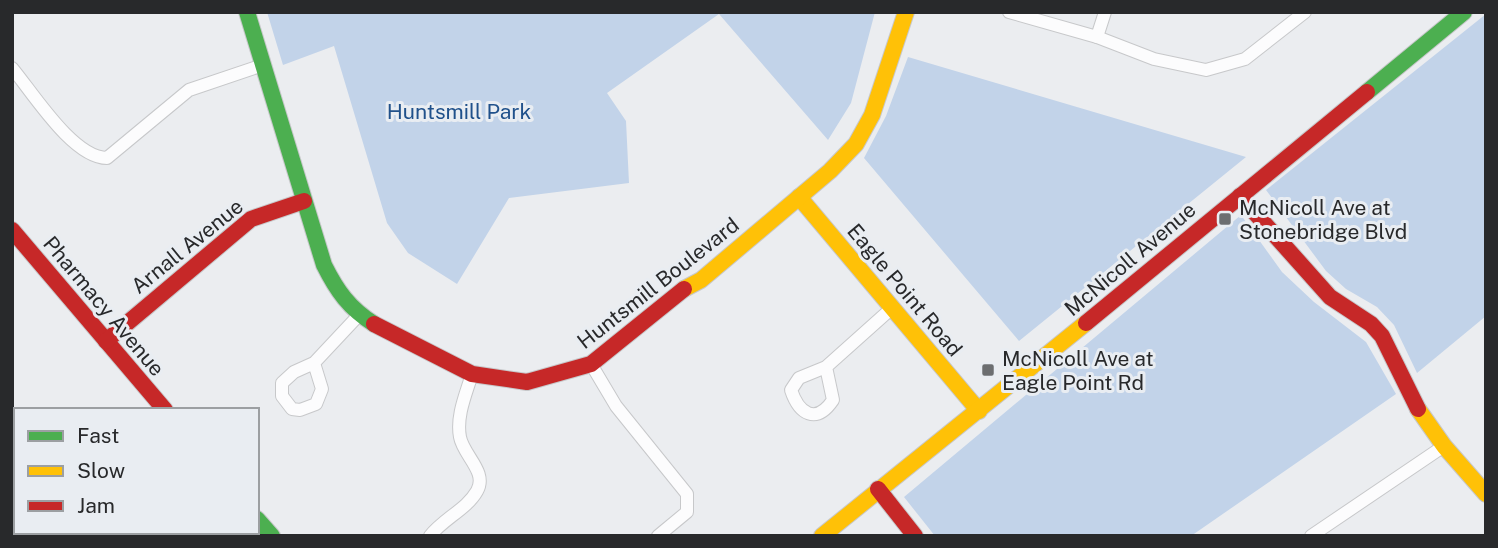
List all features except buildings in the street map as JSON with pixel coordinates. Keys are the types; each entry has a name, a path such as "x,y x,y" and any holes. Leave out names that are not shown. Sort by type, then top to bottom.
{"street":[{"name":"Huntsmill Boulevard","path":"247,12 324,265 338,292 359,315 395,337 472,374 527,382 591,364 688,286 701,280 848,153 864,133 906,12"},
{"path":"1009,12 1097,37 1154,59 1206,70 1245,59 1305,12"},
{"path":"1097,37 1105,12"},
{"name":"McNicoll Avenue","path":"822,536 979,411 1464,12"},
{"path":"12,68 77,146 101,158 107,158 189,90 263,65"},
{"path":"1240,196 1330,297 1371,324 1382,336 1415,404 1444,446 1486,494"},
{"name":"Eagle Point Road","path":"799,197 979,411"},
{"name":"Arnall Avenue","path":"106,341 251,219 304,201"},
{"name":"Pharmacy Avenue","path":"12,230 163,408"},
{"path":"826,367 892,308"},
{"path":"314,363 359,315"},
{"path":"591,364 616,406 687,494 687,512 658,536"},
{"path":"430,536 472,498 480,486 479,474 459,434 460,415 472,374"},
{"path":"1311,536 1444,446"},
{"path":"878,489 915,536"},
{"path":"259,521 272,536"}],"green space":[{"name":"Huntsmill Park","path":"267,12 875,12 851,103 828,140 719,14 607,93 626,121 629,183 509,198 457,284 408,253 387,223 334,46 283,65"},
{"path":"1486,14 1486,316 1417,373 1394,325 1377,307 1346,289 1326,271 1266,190"},
{"path":"908,57 1246,157 1019,341 864,158 886,116"},
{"path":"1241,215 1282,272 1314,302 1366,342 1396,394 1191,536 935,536 904,497"}],"traffic: fast":[{"path":"247,12 324,265 344,298 374,324"},
{"path":"1367,92 1464,12"},
{"path":"259,521 272,536"}],"traffic: slow":[{"path":"684,289 701,280 830,171 856,144 872,115 906,12"},
{"path":"799,197 979,411"},
{"path":"822,536 1086,323"},
{"path":"1418,409 1444,446 1486,494"}],"traffic: jam":[{"path":"1086,323 1367,92"},
{"path":"1240,196 1330,297 1371,324 1382,336 1418,409"},
{"path":"106,341 251,219 304,201"},
{"path":"12,230 163,408"},
{"path":"374,324 472,374 527,382 591,364 684,289"},
{"path":"878,489 915,536"}],"place":[{"name":"McNicoll Ave at Stonebridge Blvd","path":"1225,219"},
{"name":"McNicoll Ave at Eagle Point Rd","path":"988,370"}]}
